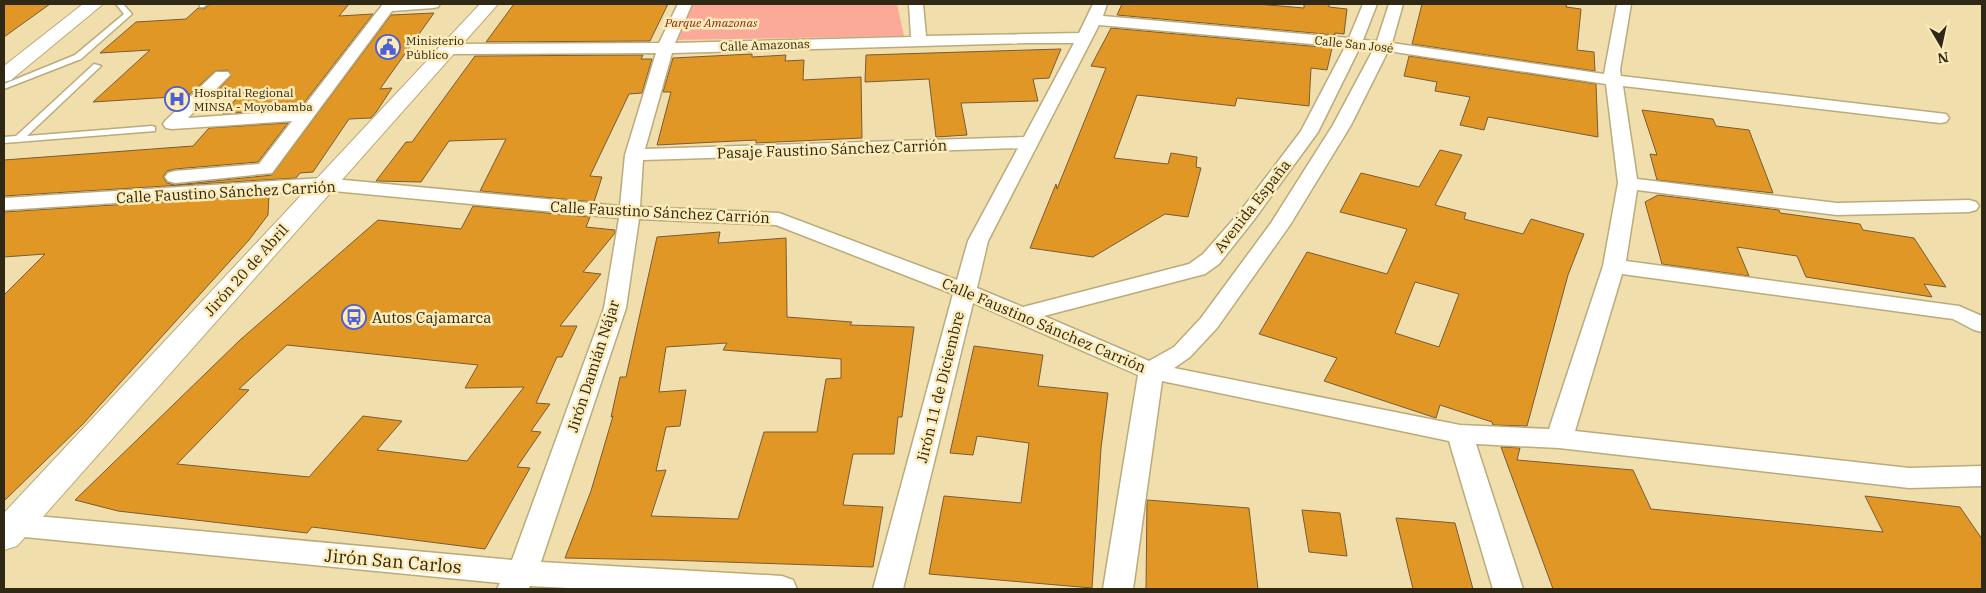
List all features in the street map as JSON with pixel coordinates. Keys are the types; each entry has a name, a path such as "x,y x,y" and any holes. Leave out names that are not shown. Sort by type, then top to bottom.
{"main road":[{"path":"4,76 94,4"},
{"name":"Jirón 20 de Abril","path":"7,528 489,4"}],"street":[{"path":"175,177 265,169 389,5 433,4"},
{"path":"665,48 685,4"},
{"path":"916,4 919,40"},
{"name":"Avenida España","path":"1021,315 1197,269 1211,259 1246,217 1309,132 1354,44 1370,4"},
{"name":"Avenida España","path":"1151,371 1182,352 1208,323 1280,225 1329,146 1383,46 1396,4"},
{"path":"1559,439 1614,266 1628,183 1612,80 1612,70 1624,4"},
{"name":"Calle Amazonas","path":"446,49 665,48 919,40 1093,21"},
{"name":"Calle San José","path":"1093,21 1383,46 1612,80 1940,118"},
{"name":"Jirón 11 de Diciembre","path":"888,589 978,241 1093,21"},
{"name":"Jirón Damián Nájar","path":"517,581 615,308 630,213 634,155 665,48"},
{"path":"222,75 172,124 306,115"},
{"path":"1303,140 1329,146"},
{"name":"Pasaje Faustino Sánchez Carrión","path":"634,155 1031,142"},
{"path":"1628,183 1696,193 1837,209 1969,206"},
{"name":"Calle Faustino Sánchez Carrión","path":"4,204 323,184 630,213 779,219 964,291 1151,371 1460,434 1559,439 1910,478 1982,476"},
{"path":"1614,266 1959,313 1982,325"},
{"path":"1118,589 1151,371"},
{"path":"1460,434 1508,589"},
{"name":"Jirón San Carlos","path":"7,528 517,581 782,589"}],"lane":[{"path":"4,87 78,57 128,14 119,4"},
{"path":"18,139 97,66"},
{"path":"4,140 152,128"}],"green space":[{"name":"Parque Amazonas","path":"687,4 897,4 904,36 672,40"}],"building":[{"path":"4,4 50,4 4,37"},
{"path":"210,4 349,4 339,16 373,14 300,108 223,114 242,92 214,94 231,76 228,70 215,71 188,96 93,102 150,50 100,53 136,22 186,19 198,8 204,9"},
{"path":"514,4 668,4 650,41 486,42"},
{"path":"1122,4 1257,4 1304,8 1304,4 1329,4 1329,7 1347,9 1344,34 1335,33 1335,35 1117,15"},
{"path":"1422,4 1567,4 1566,7 1581,9 1577,50 1594,52 1595,71 1412,44"},
{"path":"434,13 380,89 392,88 377,111 371,118 349,119 313,172 300,173 296,178 4,196 4,160 193,146 209,128 288,123 258,162 175,169 167,171 163,177 167,183 175,185 272,175 391,15"},
{"path":"1111,28 1332,48 1327,70 1311,68 1309,106 1237,98 1235,106 1137,95 1114,158 1168,164 1171,153 1197,157 1196,167 1201,168 1188,217 1165,214 1093,257 1030,248 1056,184 1057,189 1106,68 1091,66"},
{"path":"1061,49 1049,78 1033,79 1038,101 961,103 967,135 936,137 929,79 865,82 866,55"},
{"path":"752,54 752,57 786,55 785,61 804,60 803,80 861,77 862,138 756,143 756,140 657,145 671,92 663,92 673,58"},
{"path":"643,55 641,59 652,59 642,93 629,94 590,176 602,177 594,202 480,191 506,139 449,141 421,182 376,181 406,142 412,142 475,56"},
{"path":"1409,56 1596,84 1598,137 1488,117 1484,130 1460,125 1470,97 1435,91 1437,82 1404,76"},
{"path":"1642,110 1713,119 1716,126 1749,130 1773,193 1657,180 1650,154 1657,155"},
{"path":"1440,150 1462,155 1435,205 1466,213 1464,219 1523,234 1531,219 1584,234 1568,275 1527,426 1493,425 1492,422 1440,405 1436,418 1324,381 1337,358 1259,334 1307,252 1387,274 1407,229 1340,212 1361,173 1419,187","holes":["1415,282 1459,294 1439,347 1395,333"]},
{"path":"269,195 268,215 249,240 83,424 4,501 4,295 45,254 4,257 4,212"},
{"path":"1658,195 1779,210 1780,213 1860,224 1863,230 1914,238 1946,287 1924,284 1932,297 1806,277 1797,256 1737,247 1749,276 1662,264 1645,202"},
{"path":"473,206 590,217 586,227 615,230 615,233 583,272 601,274 560,326 577,326 562,357 557,357 536,403 550,404 531,431 541,432 517,467 530,468 485,549 312,527 307,533 118,511 75,500 240,340 378,220 461,229","holes":["287,345 478,365 465,388 524,387 467,461 377,450 402,421 363,416 309,477 177,464 249,390 239,389"]},
{"path":"720,232 718,243 786,238 787,317 852,322 850,325 914,327 902,417 898,417 894,454 853,454 843,505 883,507 873,567 565,558 591,491 613,416 611,417 620,377 626,377 657,237","holes":["727,343 723,350 841,359 841,378 826,379 817,432 764,432 738,519 651,516 666,470 656,471 666,427 680,426 686,390 659,392 666,347"]},
{"path":"974,346 1043,355 1038,386 1108,393 1101,448 1092,588 929,574 944,496 1021,503 1029,443 977,436 973,455 950,453"},
{"path":"1501,447 1520,448 1517,460 1633,470 1651,509 1883,532 1865,496 1960,507 1982,539 1982,589 1553,589"},
{"path":"1147,500 1249,508 1258,589 1146,589"},
{"path":"1302,510 1340,513 1347,556 1309,552"},
{"path":"1396,518 1455,523 1473,589 1413,589"}],"place":[{"name":"Ministerio Público","path":"388,47"},
{"name":"Hospital Regional MINSA - Moyobamba","path":"177,99"},
{"name":"Autos Cajamarca","path":"354,317"}]}
